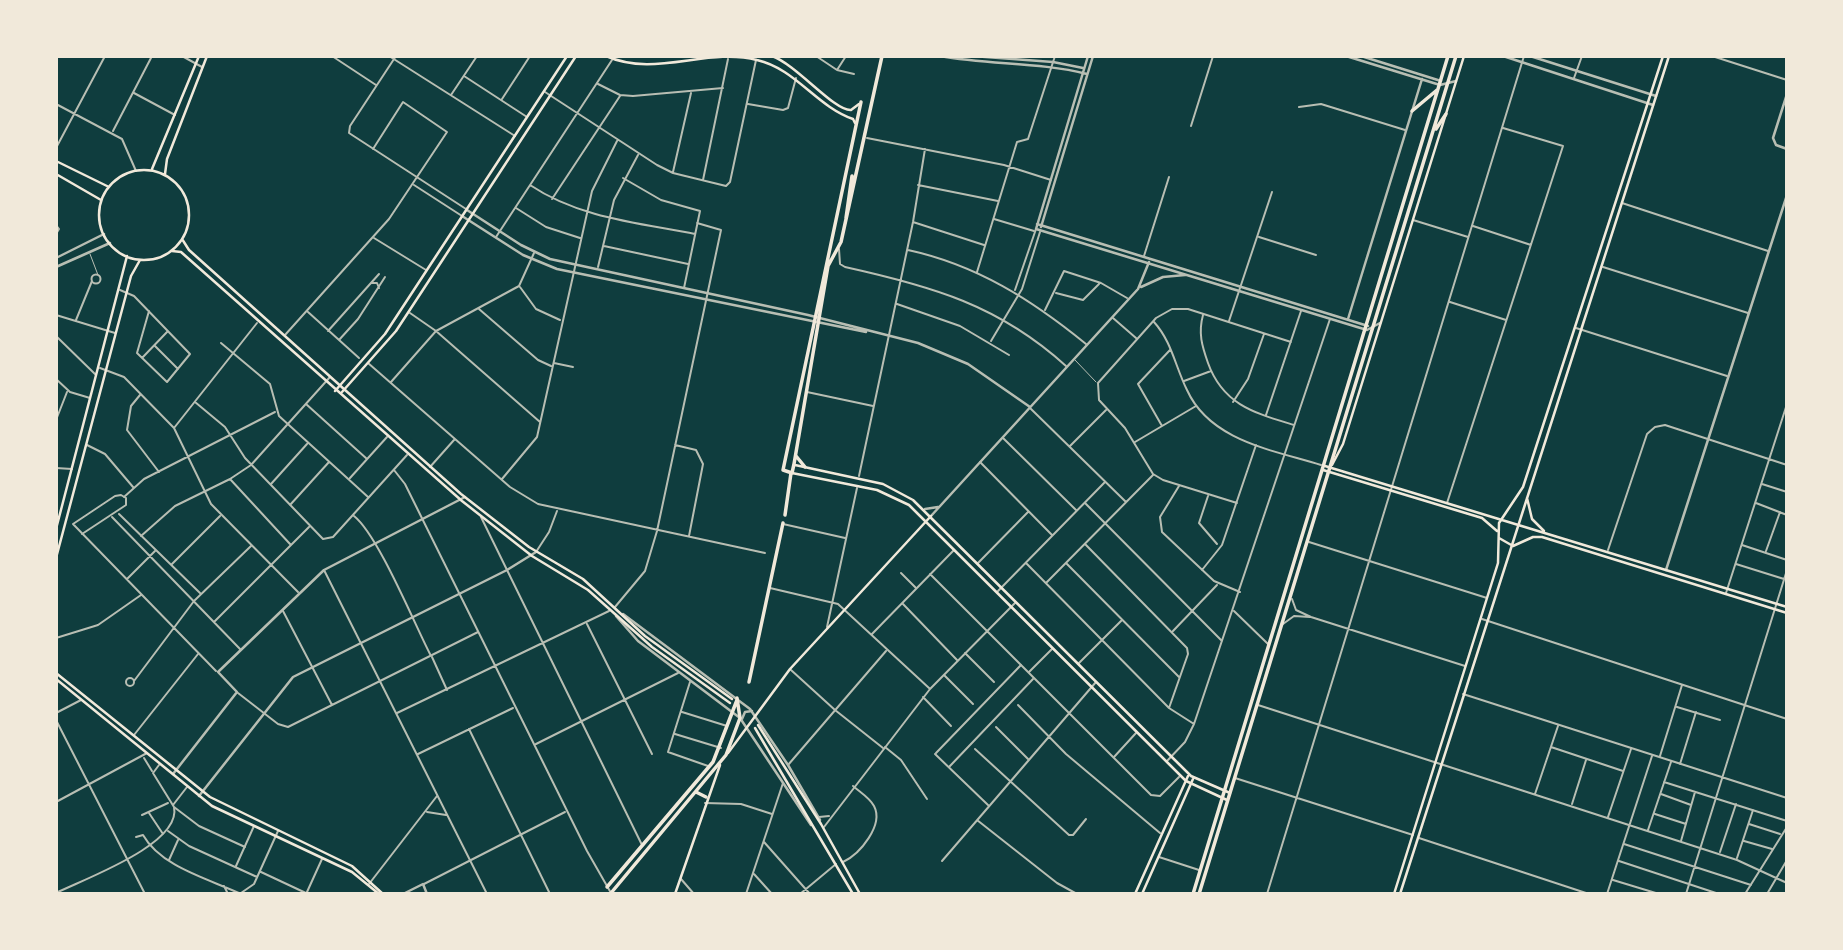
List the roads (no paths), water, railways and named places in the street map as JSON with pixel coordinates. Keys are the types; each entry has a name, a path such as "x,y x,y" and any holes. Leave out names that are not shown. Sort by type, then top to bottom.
{"main road":[{"path":"150,170 157,163 199,56"},
{"path":"166,176 165,164 207,56"},
{"path":"335,391 379,342 567,56"},
{"path":"340,395 408,312 576,56"},
{"path":"606,56 642,64 757,58 796,78 855,123"},
{"path":"632,56 662,56"},
{"path":"772,56 798,70 840,109 852,110 861,102"},
{"path":"785,515 820,325 828,266 841,243 882,56"},
{"path":"1199,894 1270,645 1447,56"},
{"path":"1227,792 1234,778 1292,596 1456,56"},
{"path":"1330,470 1343,444 1464,56"},
{"path":"1497,532 1500,520 1515,503 1523,487 1663,56"},
{"path":"1400,894 1669,56"},
{"path":"1412,111 1440,85"},
{"path":"861,102 783,470 857,485 895,497 926,521 955,549 1190,785 1225,799"},
{"path":"1433,134 1446,114"},
{"path":"56,161 109,187"},
{"path":"846,166 852,176 846,223"},
{"path":"150,170 166,176 178,187 187,205 187,225 182,239 172,251 159,258 140,260 127,256 110,243 104,234 100,217 102,201 109,187 118,178 136,171 150,170"},
{"path":"56,174 102,201"},
{"path":"852,176 858,174"},
{"path":"841,187 846,184 849,188"},
{"path":"182,239 189,250 465,497 536,552 591,586 660,654 733,700 742,720 726,755"},
{"path":"830,240 835,246 841,243"},
{"path":"172,251 181,252 407,455 480,516 532,556 563,574 612,609"},
{"path":"57,526 127,256"},
{"path":"56,558 134,266 140,260"},
{"path":"79,444 86,445"},
{"path":"79,444 86,445"},
{"path":"795,453 805,467"},
{"path":"784,463 788,461 898,490 925,509 1193,778 1227,792"},
{"path":"1324,468 1482,519 1497,532 1499,538 1498,563 1488,598 1394,894"},
{"path":"1330,470 1393,486 1666,570 1725,594 1787,612"},
{"path":"895,497 898,490"},
{"path":"1527,494 1532,519 1549,534"},
{"path":"674,894 706,797 726,755 790,669 931,516"},
{"path":"59,517 66,522"},
{"path":"57,526 66,522"},
{"path":"749,682 783,524"},
{"path":"1510,546 1533,537 1542,537 1787,607"},
{"path":"1499,538 1510,546"},
{"path":"563,574 565,569"},
{"path":"56,673 160,764 203,792 348,864 381,894"},
{"path":"56,679 133,735 199,796 370,882"},
{"path":"607,887 709,767 721,748 729,727 734,712 733,700"},
{"path":"853,894 757,727 822,826 860,894"},
{"path":"611,893 720,765"},
{"path":"1135,894 1189,774"},
{"path":"1142,894 1193,778"},
{"path":"685,803 694,784"},
{"path":"695,792 706,797"},
{"path":"1193,894 1225,799"},
{"path":"633,856 645,852"}],"street":[{"path":"56,148 105,56"},
{"path":"112,132 152,56"},
{"path":"182,56 203,67"},
{"path":"332,56 377,86"},
{"path":"389,56 515,136"},
{"path":"451,96 477,56"},
{"path":"501,100 530,56"},
{"path":"816,56 837,69 854,74"},
{"path":"837,69 846,56"},
{"path":"940,56 1010,66 1052,67 1085,74"},
{"path":"972,56 1054,62 1086,69"},
{"path":"977,272 1017,142 1028,139 1055,56"},
{"path":"1015,291 1038,228 1090,56"},
{"path":"1191,126 1213,56"},
{"path":"1346,56 1440,85 1456,81"},
{"path":"1361,56 1440,85"},
{"path":"1503,56 1653,105"},
{"path":"1267,894 1524,56"},
{"path":"1531,56 1656,96"},
{"path":"1574,78 1582,56"},
{"path":"1712,56 1787,80"},
{"path":"395,58 349,133 534,253 573,265 814,316 927,346 968,364 1030,407 1126,502"},
{"path":"703,181 729,58"},
{"path":"544,92 617,141 673,173 726,186 730,183 757,58"},
{"path":"496,238 613,59"},
{"path":"1010,60 1010,66"},
{"path":"990,341 1019,294 1051,180 1085,74"},
{"path":"464,76 527,117"},
{"path":"747,104 783,110 788,108 796,78"},
{"path":"1348,319 1422,79"},
{"path":"596,83 620,95 691,93 723,88"},
{"path":"133,92 176,115"},
{"path":"673,173 691,93"},
{"path":"1787,94 1773,138 1776,145 1787,149"},
{"path":"552,200 620,95"},
{"path":"284,336 373,237 413,184 447,132 403,102 373,149"},
{"path":"56,104 112,132 125,144 136,171"},
{"path":"1299,107 1321,104 1406,131"},
{"path":"1447,503 1563,146 1502,128"},
{"path":"866,137 1010,166 1051,180"},
{"path":"501,480 535,439 587,212 600,173 617,141"},
{"path":"859,478 913,222 925,149"},
{"path":"597,270 609,217 623,178 638,154"},
{"path":"1143,259 1169,177"},
{"path":"623,178 661,200 700,211 684,288"},
{"path":"413,184 531,259 572,272 705,302 870,332"},
{"path":"530,185 552,200 587,212 695,234"},
{"path":"917,185 999,201"},
{"path":"1229,322 1239,290 1243,287 1272,192"},
{"path":"1666,570 1787,195"},
{"path":"1621,202 1768,251"},
{"path":"515,208 546,227 580,238"},
{"path":"993,219 1038,228 1301,310 1348,319 1367,328"},
{"path":"1412,220 1468,237"},
{"path":"913,222 985,246"},
{"path":"397,714 612,609 645,571 657,531 721,230 697,223"},
{"path":"56,225 59,229 56,234"},
{"path":"1472,225 1531,245"},
{"path":"56,258 104,234"},
{"path":"373,237 427,271"},
{"path":"1258,237 1316,255"},
{"path":"56,267 110,243"},
{"path":"603,246 689,264"},
{"path":"839,249 840,264 845,267 901,279 954,295 1003,320 1041,344 1067,367"},
{"path":"907,249 977,272 1015,291 1045,310 1087,345"},
{"path":"390,382 436,331 519,286 534,253"},
{"path":"1149,261 1243,287 1367,328 1373,329 1380,323"},
{"path":"1138,289 1149,261"},
{"path":"1601,266 1749,313"},
{"path":"1045,310 1055,293 1062,271 1101,282 1128,299"},
{"path":"75,321 93,275 98,274 100,281 92,283"},
{"path":"328,331 379,274"},
{"path":"931,516 1138,289 1163,277 1189,275"},
{"path":"339,340 385,277"},
{"path":"371,283 375,282 379,288"},
{"path":"1055,293 1083,300 1101,282"},
{"path":"519,286 536,309 562,320"},
{"path":"120,290 127,292 149,311 191,356 167,382 137,353 149,311"},
{"path":"1448,302 1507,320"},
{"path":"896,303 944,319 990,341 993,347 1009,355"},
{"path":"1237,503 1153,474 1134,442 1098,397 1098,383 1153,321 1166,311 1177,308 1291,342"},
{"path":"478,309 538,360 552,365 573,367"},
{"path":"1266,416 1301,310"},
{"path":"307,312 359,358"},
{"path":"408,312 436,331 540,422"},
{"path":"1203,314 1200,338 1211,371 1232,402 1295,425"},
{"path":"57,316 116,334"},
{"path":"1166,761 1185,742 1194,724 1331,316"},
{"path":"1112,317 1136,338"},
{"path":"1153,321 1171,349 1196,406 1223,431 1324,468"},
{"path":"174,428 258,322"},
{"path":"1575,328 1728,376"},
{"path":"142,358 168,331"},
{"path":"1232,402 1248,379 1265,333"},
{"path":"56,336 97,375"},
{"path":"221,343 270,384 276,411 288,424 369,497"},
{"path":"154,345 179,370"},
{"path":"1161,426 1138,384 1171,349"},
{"path":"368,363 501,480 531,500 558,510 765,553"},
{"path":"99,368 124,377 174,428 204,491 221,515 299,593"},
{"path":"1183,381 1211,371"},
{"path":"141,536 169,510 230,479 251,465 330,377"},
{"path":"56,379 68,391 91,398"},
{"path":"56,432 56,421 68,391"},
{"path":"807,392 874,406"},
{"path":"141,394 131,406 127,430 159,473"},
{"path":"195,402 231,435 251,465 321,538 330,540 407,455"},
{"path":"306,404 367,459"},
{"path":"1725,594 1787,404"},
{"path":"1134,442 1196,406"},
{"path":"1069,447 1108,409"},
{"path":"124,497 133,487 276,411"},
{"path":"1782,419 1787,421"},
{"path":"1608,552 1649,431 1665,425 1787,465"},
{"path":"349,479 387,437"},
{"path":"1002,437 1077,511"},
{"path":"430,467 455,439"},
{"path":"270,485 308,443"},
{"path":"1202,570 1222,545 1257,444"},
{"path":"86,445 105,454 133,487"},
{"path":"674,445 696,450 703,464 689,537"},
{"path":"290,506 329,462"},
{"path":"980,462 1052,536"},
{"path":"56,468 72,469"},
{"path":"394,470 405,484 494,668 611,893"},
{"path":"1046,584 1153,474"},
{"path":"230,479 291,545"},
{"path":"997,592 1105,482"},
{"path":"1761,483 1787,492"},
{"path":"827,628 857,485"},
{"path":"1180,485 1160,517 1162,531 1217,584 1240,592"},
{"path":"1208,495 1199,523 1217,544"},
{"path":"73,524 115,496 124,497"},
{"path":"81,534 118,512 127,503 124,497"},
{"path":"218,673 324,570 462,501 465,497"},
{"path":"1085,503 1223,641"},
{"path":"1755,503 1787,514"},
{"path":"925,509 941,505"},
{"path":"199,796 293,677 532,556 549,532 558,510"},
{"path":"118,512 201,594"},
{"path":"978,563 1029,512"},
{"path":"1766,553 1780,512"},
{"path":"171,565 221,515"},
{"path":"353,515 362,523 375,544 447,690"},
{"path":"480,516 642,845"},
{"path":"112,517 241,650"},
{"path":"66,522 73,524 237,692 288,727 478,632"},
{"path":"783,524 846,538"},
{"path":"214,622 310,527"},
{"path":"1308,541 1488,598"},
{"path":"1085,544 1172,631 1188,651 1169,708"},
{"path":"133,678 194,601 251,545"},
{"path":"1741,545 1787,560"},
{"path":"871,635 955,549"},
{"path":"126,579 156,550"},
{"path":"1026,563 1169,708 1194,724"},
{"path":"1066,563 1180,678"},
{"path":"1735,564 1784,579"},
{"path":"324,570 487,894"},
{"path":"1686,894 1777,610 1776,603 1787,570"},
{"path":"901,573 916,589"},
{"path":"930,574 1151,795 1160,796 1180,775"},
{"path":"1172,631 1217,584"},
{"path":"769,588 833,602 844,609 929,689"},
{"path":"56,638 98,625 142,594"},
{"path":"1292,596 1296,610 1311,617 1466,667"},
{"path":"822,826 929,689 1017,601"},
{"path":"902,603 958,660"},
{"path":"283,610 332,705"},
{"path":"1234,611 1270,645"},
{"path":"617,614 634,638 742,720 805,817 817,831"},
{"path":"617,614 733,700 752,711 788,765 822,826"},
{"path":"1283,624 1294,616 1311,617"},
{"path":"1481,619 1787,719"},
{"path":"1079,663 1123,620"},
{"path":"586,622 652,754"},
{"path":"1028,672 1053,648"},
{"path":"788,765 887,650"},
{"path":"133,735 198,653"},
{"path":"965,653 994,682"},
{"path":"989,806 935,754 1021,665"},
{"path":"790,669 835,710 901,760 927,799"},
{"path":"534,745 679,673"},
{"path":"943,674 973,704"},
{"path":"949,767 1034,678"},
{"path":"691,681 668,752 709,767"},
{"path":"942,861 1048,735 1097,682"},
{"path":"1659,757 1682,685"},
{"path":"174,772 237,692"},
{"path":"1463,694 1787,798"},
{"path":"923,697 951,726"},
{"path":"56,713 83,698"},
{"path":"1018,705 1048,735 1162,835"},
{"path":"1257,705 1720,854 1761,868 1787,883"},
{"path":"1676,706 1720,720"},
{"path":"418,754 514,707"},
{"path":"742,720 743,715 752,711"},
{"path":"681,712 729,727"},
{"path":"1680,764 1696,712"},
{"path":"56,720 145,894"},
{"path":"1535,794 1558,725"},
{"path":"996,727 1028,759"},
{"path":"468,729 550,894"},
{"path":"1113,757 1136,732"},
{"path":"674,733 721,748"},
{"path":"1551,747 1623,771"},
{"path":"1608,818 1631,748"},
{"path":"975,749 1008,783 1069,835 1074,834 1086,819"},
{"path":"56,802 147,753"},
{"path":"1607,894 1653,755"},
{"path":"143,757 173,806 199,826 244,847"},
{"path":"1571,806 1586,759"},
{"path":"1648,831 1671,761"},
{"path":"153,773 160,764"},
{"path":"1234,778 1413,835"},
{"path":"746,894 783,782"},
{"path":"1664,782 1787,821"},
{"path":"174,819 173,806 187,786"},
{"path":"842,862 855,855 873,830 876,819 873,803 853,786"},
{"path":"1681,842 1696,791"},
{"path":"370,882 426,813 437,793"},
{"path":"1660,794 1692,805"},
{"path":"142,815 169,802"},
{"path":"705,803 741,804 773,814"},
{"path":"1720,854 1736,803"},
{"path":"1737,860 1753,809"},
{"path":"56,893 150,847 164,835 180,811"},
{"path":"403,894 567,811"},
{"path":"148,812 164,835"},
{"path":"426,813 448,816"},
{"path":"1654,814 1686,824"},
{"path":"819,817 830,815"},
{"path":"977,820 1056,883 1077,894"},
{"path":"1748,824 1782,835"},
{"path":"236,866 254,826"},
{"path":"1745,894 1787,827"},
{"path":"167,831 257,877"},
{"path":"136,837 143,835 150,847 169,860 241,894 257,877 278,831"},
{"path":"1418,838 1589,894"},
{"path":"169,860 179,839"},
{"path":"1743,841 1773,849"},
{"path":"764,842 810,894"},
{"path":"1623,844 1751,885"},
{"path":"1159,857 1200,870"},
{"path":"260,871 307,894 323,858"},
{"path":"1766,894 1787,860"},
{"path":"1618,861 1719,894"},
{"path":"800,894 836,863"},
{"path":"753,873 772,894"},
{"path":"680,878 694,894"},
{"path":"1612,879 1659,894"},
{"path":"423,884 427,894"},
{"path":"223,886 228,894"}],"lane":[{"path":"89,252 98,274"},
{"path":"1074,359 1098,383"}]}
